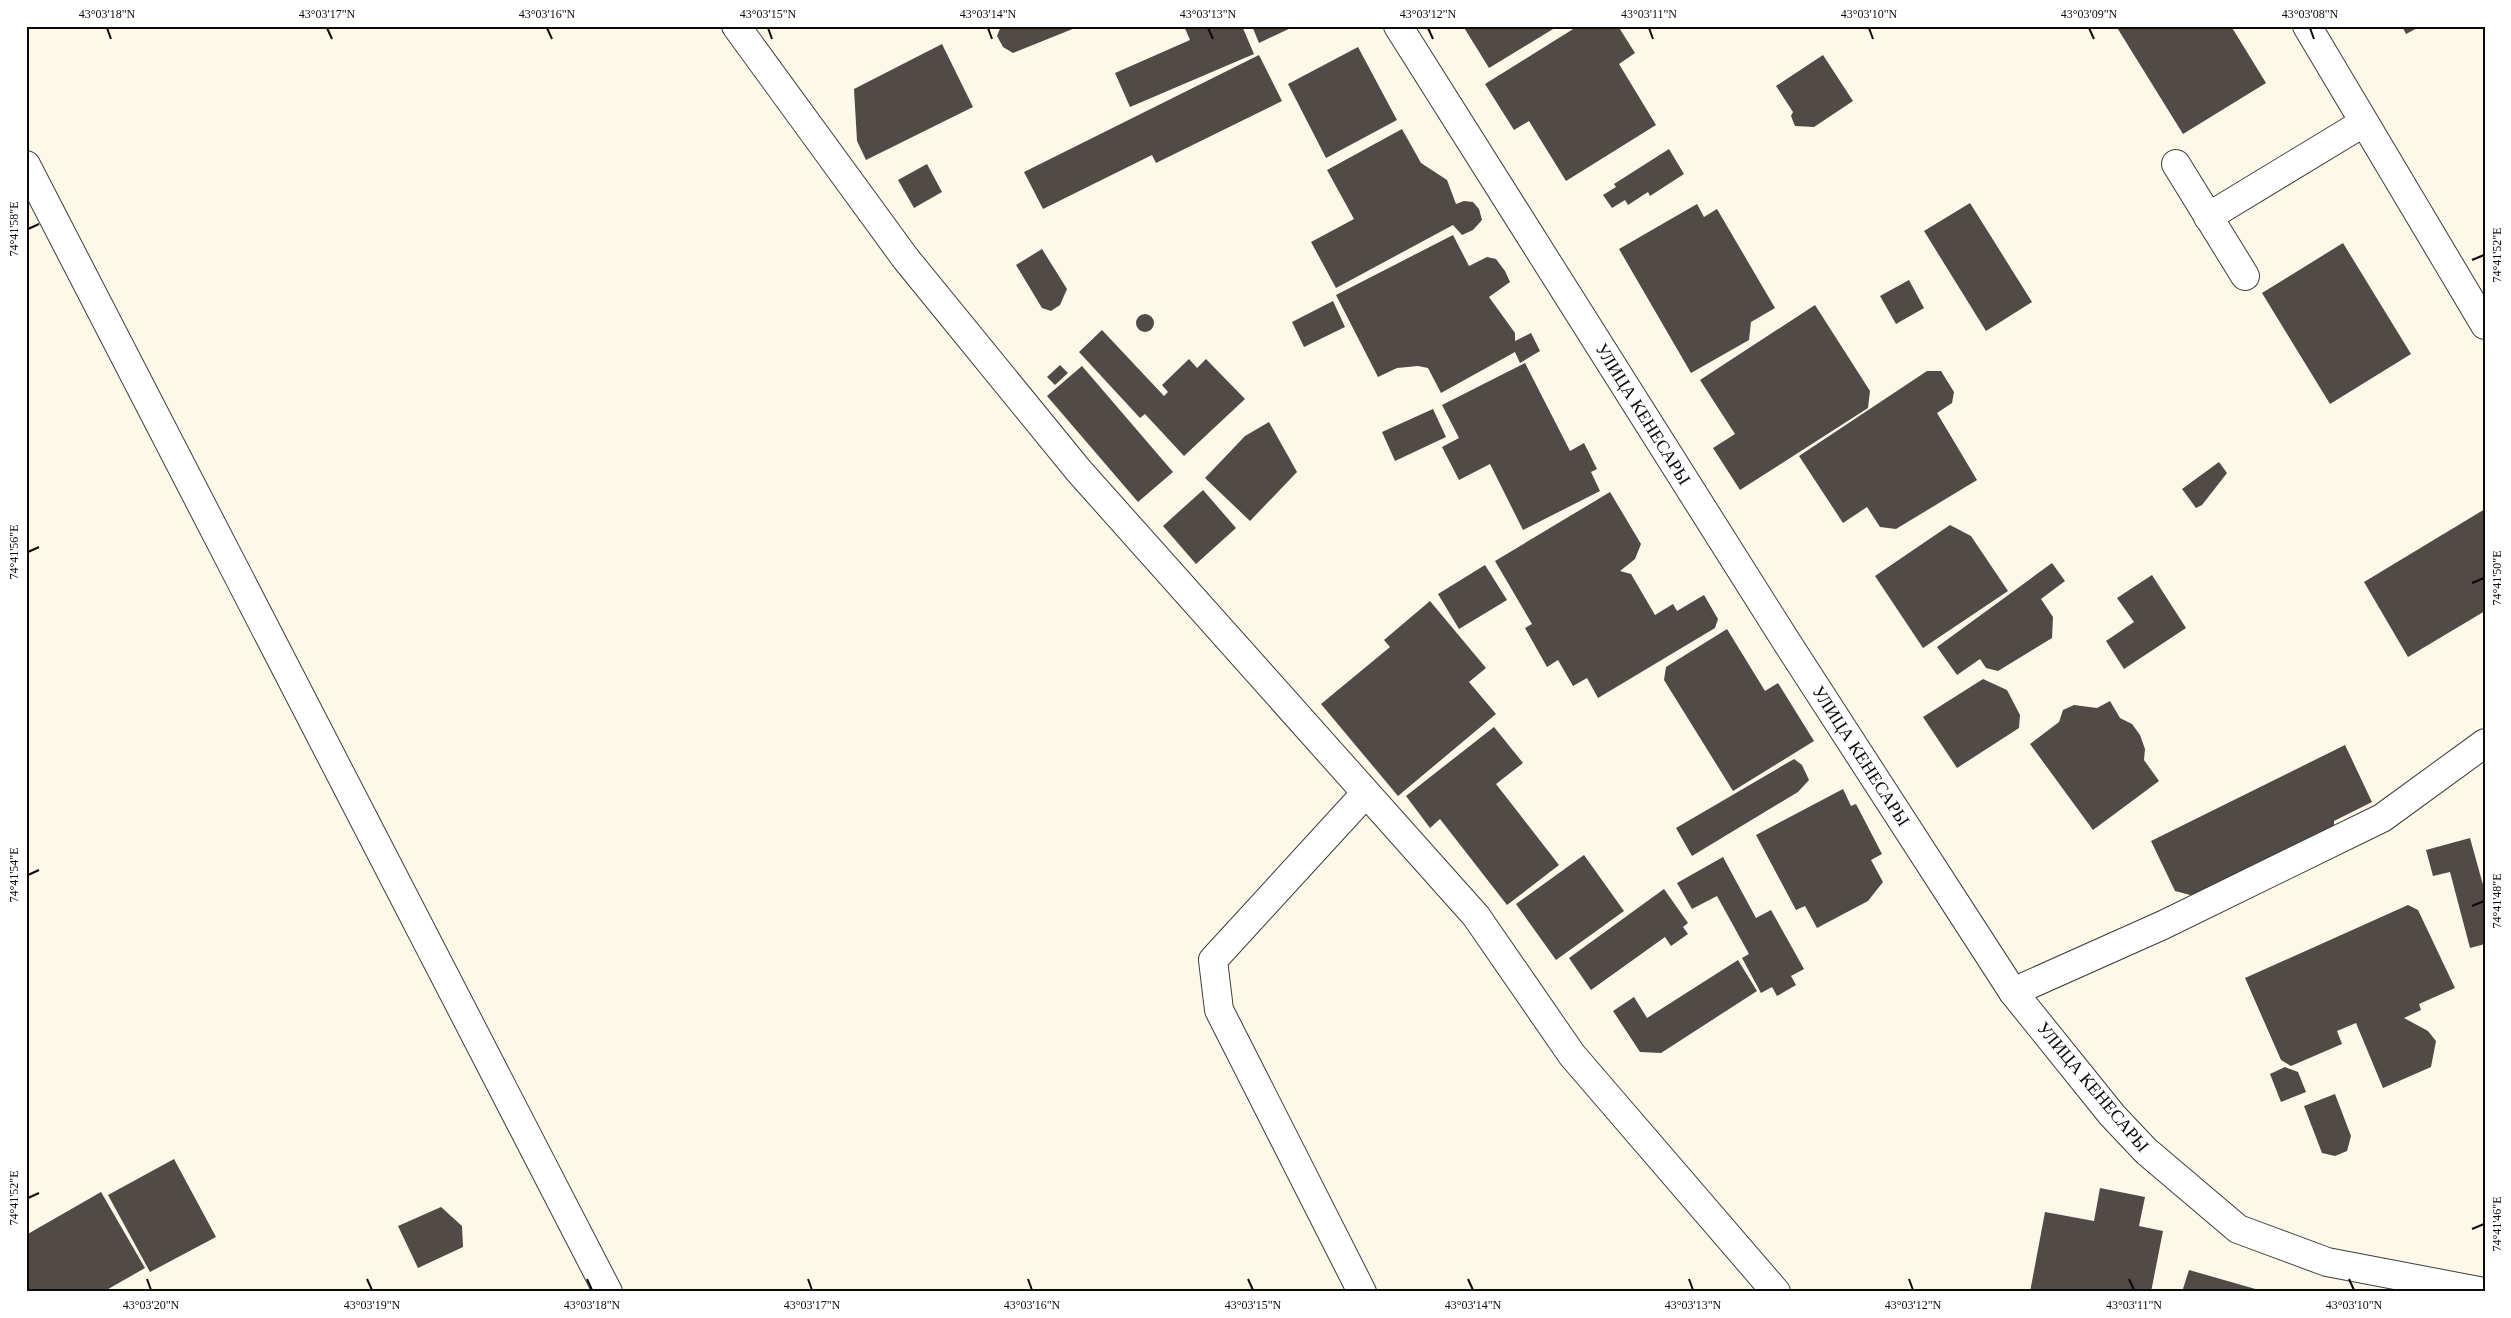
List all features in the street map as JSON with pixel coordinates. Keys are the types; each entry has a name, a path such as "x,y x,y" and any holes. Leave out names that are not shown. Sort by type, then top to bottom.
{"street":[{"path":"736,26 906,259 1073,463 1476,916 1572,1054 1776,1292"},
{"name":"УЛИЦА КЕНЕСАРЫ","path":"1398,26 1786,641 2013,992 2112,1115 2146,1151 2238,1229 2327,1262 2484,1292"},
{"path":"2307,26 2363,123 2485,325"},
{"path":"2208,217 2363,123"},
{"path":"2176,164 2245,276"},
{"path":"26,165 608,1292"},
{"path":"2013,992 2163,925 2382,818 2485,743"},
{"path":"1362,1292 1219,1010 1213,960 1366,793"}],"building":[{"path":"1001,26 1080,26 1013,53 1003,47 997,36"},
{"path":"1184,26 1242,26 1254,54 1130,107 1115,73 1190,40"},
{"path":"1252,26 1295,26 1259,43"},
{"path":"1463,26 1558,26 1489,68"},
{"path":"1578,26 1618,26 1635,53 1619,64 1656,125 1566,181 1529,121 1514,130 1485,84"},
{"path":"2116,26 2231,26 2266,83 2183,134"},
{"path":"2402,26 2421,26 2406,34"},
{"path":"942,44 973,107 866,160 857,141 854,89"},
{"path":"1358,47 1397,120 1326,158 1288,84"},
{"path":"1259,55 1282,101 1156,163 1152,155 1043,209 1024,172"},
{"path":"1823,55 1853,101 1814,127 1795,126 1791,116 1793,112 1776,86"},
{"path":"1402,129 1421,163 1447,180 1456,204 1464,201 1473,202 1479,209 1482,220 1473,230 1462,235 1453,225 1336,288 1311,242 1354,219 1327,170"},
{"path":"1669,149 1684,174 1650,196 1648,192 1628,205 1625,200 1612,208 1603,195 1616,187 1614,184"},
{"path":"927,164 942,192 914,208 898,180"},
{"path":"1970,203 2032,302 1986,331 1924,231"},
{"path":"1697,204 1704,217 1717,209 1775,308 1751,322 1749,340 1691,373 1619,249"},
{"path":"1453,235 1469,266 1487,257 1496,259 1505,271 1510,282 1489,297 1515,333 1515,341 1531,333 1540,351 1520,363 1515,352 1441,393 1428,368 1418,366 1397,368 1378,377 1336,295"},
{"path":"2343,243 2411,354 2330,404 2262,293"},
{"path":"1042,249 1067,289 1060,305 1051,311 1042,308 1016,265"},
{"path":"1909,280 1924,308 1896,324 1880,296"},
{"path":"1333,301 1345,327 1304,347 1292,322"},
{"path":"1815,305 1870,391 1868,408 1740,490 1713,448 1735,434 1700,380"},
{"path":"1145,314 1151,317 1154,323 1151,329 1145,332 1139,329 1136,323 1139,317"},
{"path":"1102,330 1164,396 1168,392 1162,385 1189,359 1197,368 1206,359 1245,399 1184,456 1145,414 1140,418 1079,352"},
{"path":"1525,363 1570,451 1584,443 1597,469 1591,472 1600,491 1523,530 1490,464 1459,480 1442,447 1459,438 1442,405"},
{"path":"1060,365 1068,373 1055,385 1047,377"},
{"path":"1082,366 1173,472 1138,502 1047,396"},
{"path":"1927,371 1941,371 1954,392 1952,403 1937,413 1977,480 1896,529 1880,527 1867,507 1843,523 1799,456"},
{"path":"1433,409 1446,437 1395,461 1382,432"},
{"path":"1269,422 1297,472 1250,521 1205,478 1245,436"},
{"path":"2219,462 2227,473 2202,505 2196,508 2182,489"},
{"path":"1203,490 1236,528 1196,564 1163,526"},
{"path":"1610,492 1641,544 1635,559 1620,571 1631,574 1655,615 1673,604 1677,611 1704,595 1718,619 1715,628 1598,698 1587,678 1573,686 1558,660 1547,667 1525,628 1532,624 1495,561"},
{"path":"2485,509 2485,611 2408,657 2364,582"},
{"path":"1950,525 1971,536 2008,591 1923,648 1875,576"},
{"path":"2052,563 2065,581 2041,599 2053,617 2052,638 1998,671 1986,668 1980,659 1957,675 1937,647"},
{"path":"1485,565 1507,600 1459,629 1438,594"},
{"path":"2152,575 2186,628 2124,669 2106,641 2134,622 2117,598"},
{"path":"1430,601 1486,668 1469,682 1496,714 1398,796 1321,704 1390,647 1384,640"},
{"path":"1727,629 1765,691 1778,683 1814,741 1733,791 1664,680 1666,667"},
{"path":"1983,679 2007,690 2020,715 2019,728 1957,768 1923,717"},
{"path":"2110,701 2120,718 2132,724 2140,735 2145,749 2144,760 2159,781 2093,830 2030,744 2059,722 2063,710 2074,705 2097,708"},
{"path":"1494,727 1523,763 1496,784 1559,865 1507,905 1440,819 1430,828 1406,796"},
{"path":"2345,745 2372,802 2334,821 2334,831 2198,897 2175,891 2151,841"},
{"path":"1794,759 1802,765 1809,780 1798,792 1692,856 1676,828"},
{"path":"1843,789 1851,806 1856,804 1882,854 1871,860 1883,882 1868,901 1817,928 1805,906 1796,910 1756,835"},
{"path":"2470,838 2485,892 2485,944 2470,948 2450,872 2433,876 2426,850"},
{"path":"1584,855 1624,911 1556,960 1516,904"},
{"path":"1723,857 1756,918 1771,910 1804,969 1791,976 1796,985 1777,996 1772,987 1761,993 1742,958 1749,954 1717,896 1692,909 1677,883"},
{"path":"1664,889 1688,923 1683,927 1688,934 1671,946 1665,937 1591,990 1569,958"},
{"path":"2408,905 2418,910 2455,988 2419,1004 2421,1010 2404,1018 2428,1031 2436,1041 2431,1067 2383,1088 2356,1023 2337,1031 2342,1044 2291,1066 2281,1060 2245,978"},
{"path":"1738,960 1757,991 1661,1053 1640,1052 1613,1011 1634,997 1647,1018"},
{"path":"2285,1067 2298,1072 2306,1092 2281,1102 2270,1074"},
{"path":"2335,1094 2351,1136 2347,1151 2335,1156 2322,1153 2304,1106"},
{"path":"174,1159 216,1237 150,1272 108,1195"},
{"path":"2100,1188 2145,1197 2139,1226 2163,1231 2151,1292 2030,1292 2045,1212 2094,1221"},
{"path":"101,1192 145,1268 103,1292 26,1292 26,1235"},
{"path":"441,1207 462,1226 463,1247 418,1268 398,1226"},
{"path":"2189,1270 2259,1290 2259,1292 2182,1292"}]}
